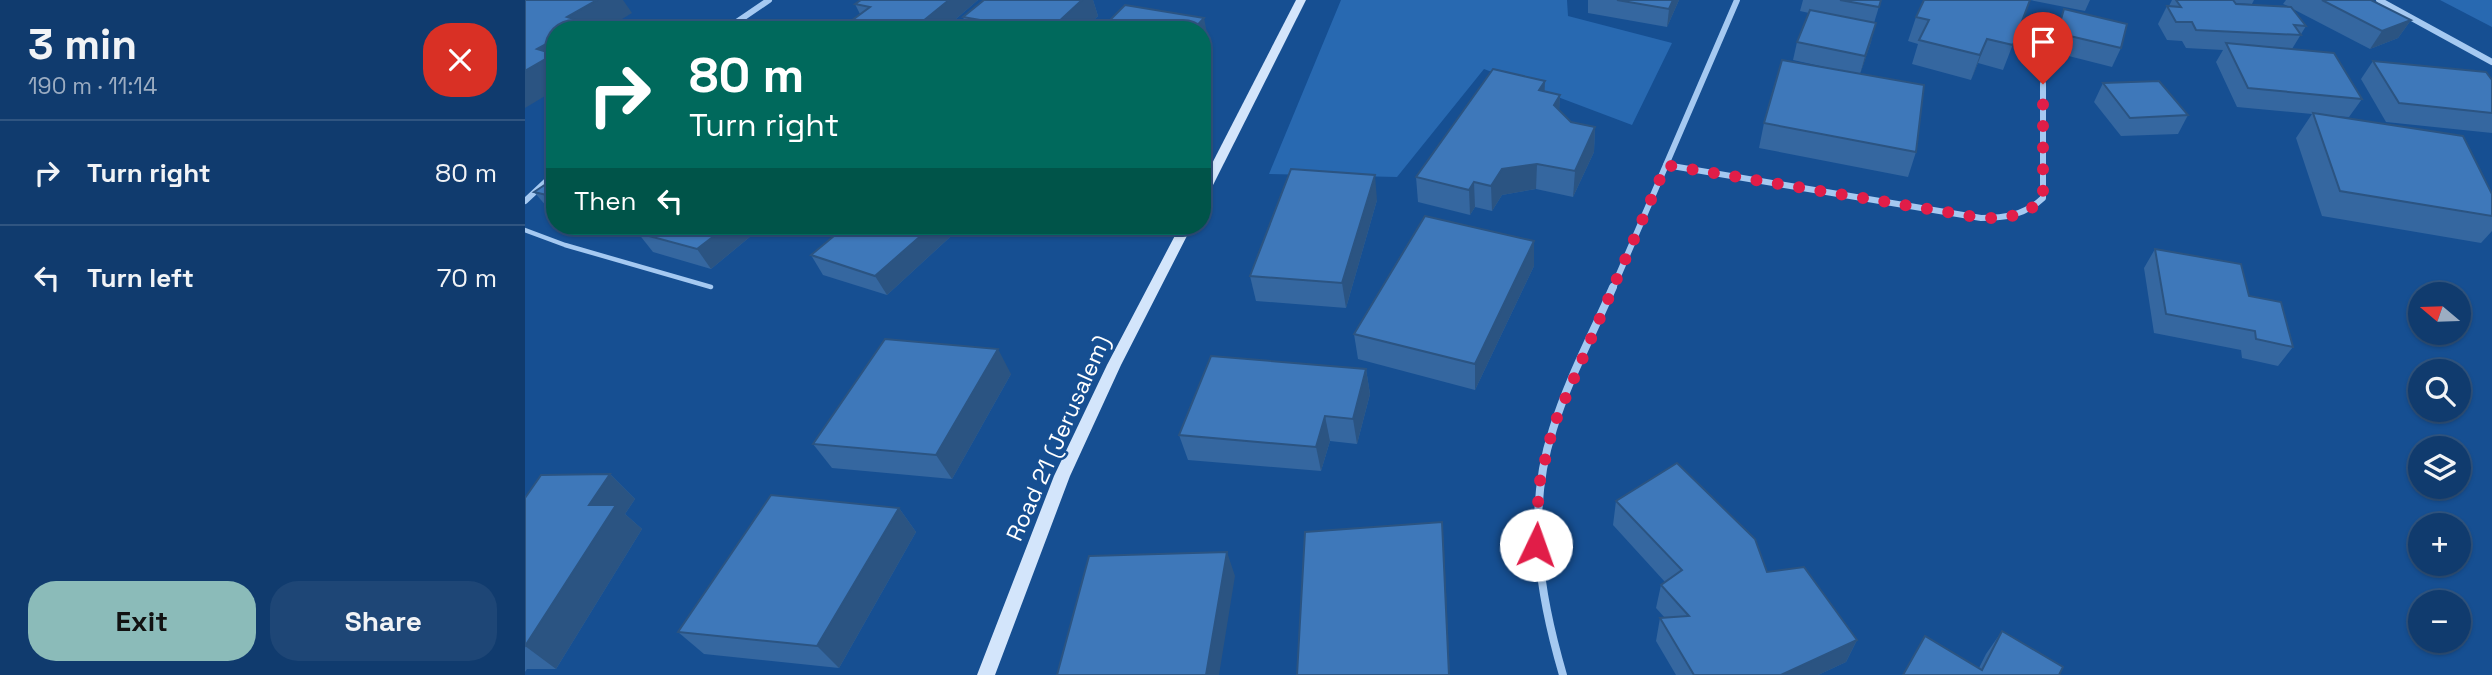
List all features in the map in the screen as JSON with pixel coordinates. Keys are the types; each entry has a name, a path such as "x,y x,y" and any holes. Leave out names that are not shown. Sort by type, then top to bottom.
{"main road":[{"path":"1211,177 1301,0"},
{"name":"Road 21 (Jerusalem)","path":"986,675 1062,476 1114,365 1181,235"}],"street":[{"path":"738,21 769,0"},
{"path":"1563,675 1546,617 1536,545 1539,485 1553,427 1737,0"},
{"path":"2379,0 2492,62"},
{"path":"1666,165 1982,218 2004,218 2022,214 2043,198 2043,84"},
{"path":"525,201 546,181"}],"lane":[{"path":"525,230 565,245 711,287"}],"shaded area":[{"path":"1341,0 1567,0 1568,16 1672,43 1632,125 1484,69 1397,177 1269,174"},
{"path":"2440,0 2492,0 2492,27"}],"building":[{"path":"525,0 597,0 567,17 581,21 546,21 546,44 537,49 546,52 546,59 525,71"},
{"path":"861,0 949,0 923,21 851,21 870,7 855,4"},
{"path":"984,0 1082,0 1059,21 985,21 963,17"},
{"path":"1617,0 1673,0 1669,9"},
{"path":"1840,0 1881,0 1879,7"},
{"path":"1924,0 2030,0 2013,45 1987,39 1980,55 1919,40 1929,20 1916,17"},
{"path":"2176,0 2233,0 2236,4 2291,7 2306,26 2294,25 2301,35 2196,30 2192,22 2176,22 2167,6 2181,7"},
{"path":"2322,0 2371,0 2411,20 2382,31"},
{"path":"1125,5 1204,18 1201,21 1109,21"},
{"path":"2064,9 2127,24 2121,48 2057,33"},
{"path":"1810,10 1876,23 1865,56 1797,42"},
{"path":"2226,43 2334,53 2362,99 2248,88"},
{"path":"1782,60 1924,85 1916,152 1764,123"},
{"path":"2373,61 2486,72 2492,80 2492,113 2399,103"},
{"path":"1493,69 1545,81 1539,90 1560,95 1554,105 1571,122 1595,127 1575,171 1537,164 1502,169 1491,186 1474,182 1469,190 1416,177"},
{"path":"2159,81 2188,115 2130,118 2103,83"},
{"path":"2313,113 2463,136 2492,194 2492,216 2340,191"},
{"path":"1291,169 1375,175 1342,283 1250,276"},
{"path":"546,184 546,195 534,192"},
{"path":"1425,216 1534,241 1475,364 1354,334"},
{"path":"645,235 715,235 697,249"},
{"path":"835,235 922,235 875,276 811,255"},
{"path":"2155,249 2241,264 2249,296 2281,302 2293,347 2256,339 2255,331 2166,314"},
{"path":"885,339 998,349 936,455 813,444"},
{"path":"1211,356 1366,369 1353,419 1325,416 1316,447 1179,435"},
{"path":"1677,463 1755,539 1767,572 1804,567 1857,640 1781,675 1694,675 1660,618 1689,616 1661,585 1682,570 1616,501"},
{"path":"610,474 589,505 616,505 525,646 525,498 541,475"},
{"path":"771,495 899,508 817,646 678,632"},
{"path":"1442,522 1449,675 1297,675 1305,532"},
{"path":"1227,552 1206,675 1057,675 1089,556"},
{"path":"2002,631 2063,667 2059,675 1903,675 1925,636 1982,670"}],"route":[{"path":"1536,545 1539,485 1553,427 1666,165 1982,218 2004,218 2034,208 2043,198 2043,84"}]}
